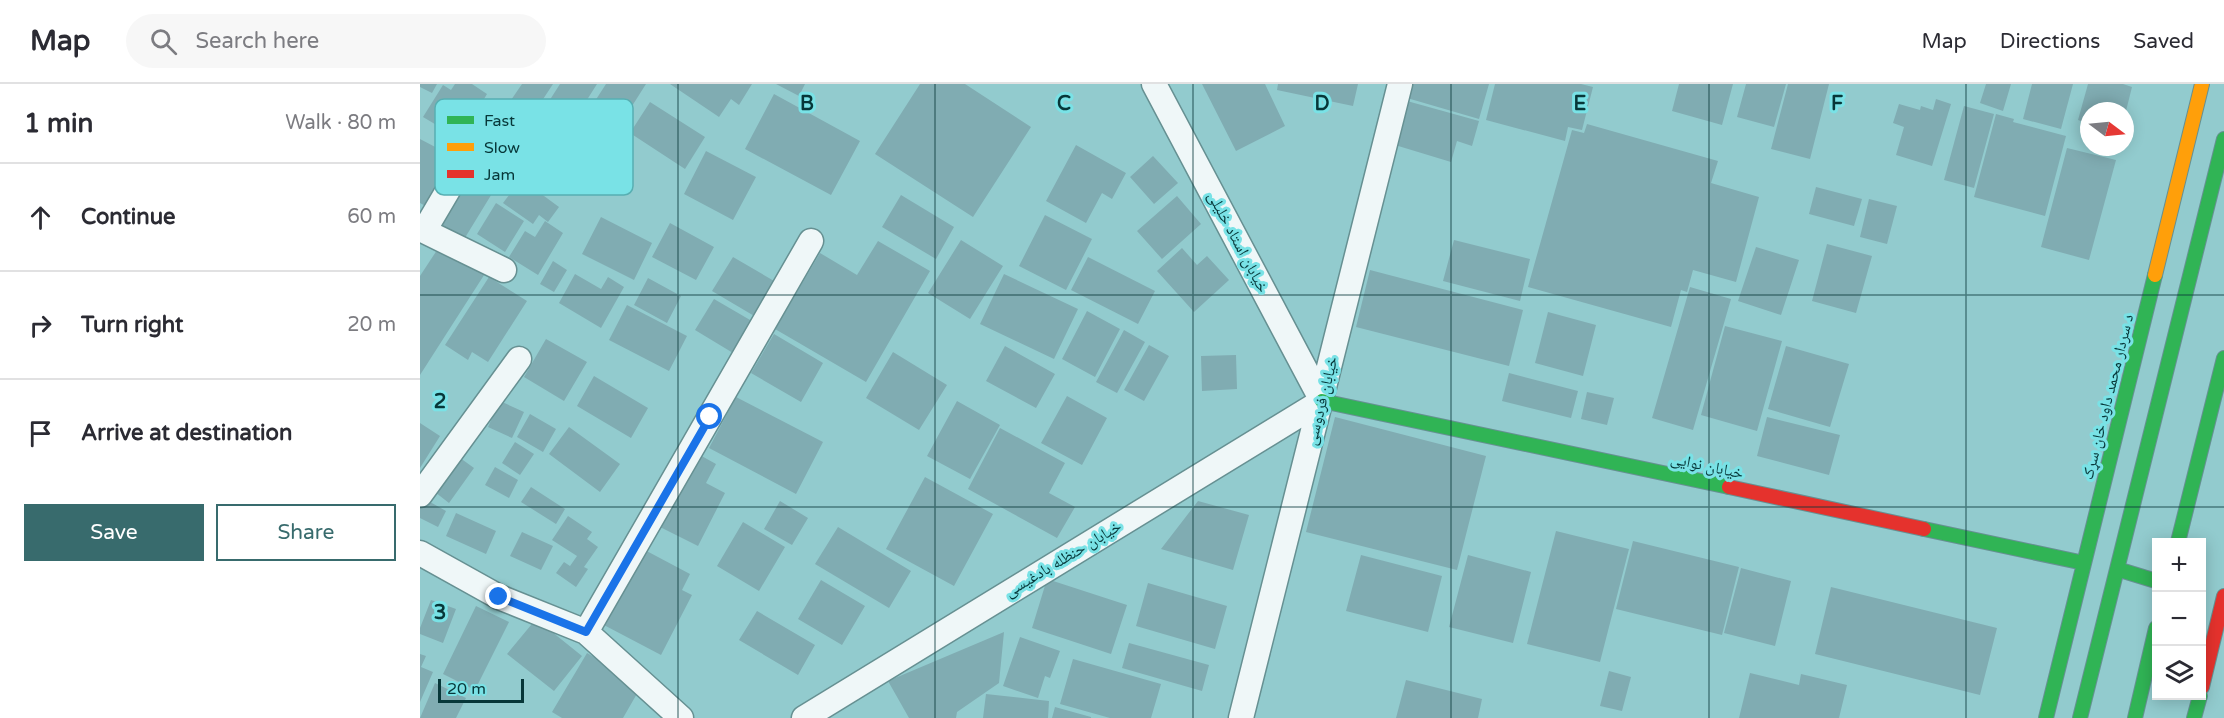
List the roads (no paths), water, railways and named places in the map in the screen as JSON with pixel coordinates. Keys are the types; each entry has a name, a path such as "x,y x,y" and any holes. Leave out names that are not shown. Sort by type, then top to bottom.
{"main road":[{"name":"د سردار محمد داود خان سړک","path":"2046,718 2202,84"},
{"path":"2080,718 2224,139"},
{"path":"2179,538 2224,358"},
{"name":"خیابان نوایی","path":"1322,401 2084,563"},
{"path":"2117,569 2152,580"},
{"path":"2206,671 2224,599"},
{"path":"2135,718 2153,646"},
{"path":"2194,718 2198,700"}],"street":[{"name":"خیابان استاد خلیلی","path":"1154,84 1322,401"},
{"name":"خیابان فردوسی","path":"1241,718 1400,84"},
{"path":"444,195 422,230 504,270"},
{"path":"586,632 811,241"},
{"path":"420,495 519,359"},
{"name":"خیابان حنظله بادغیسی","path":"804,718 1322,401"},
{"path":"420,554 499,597 586,632 681,718"}]}
